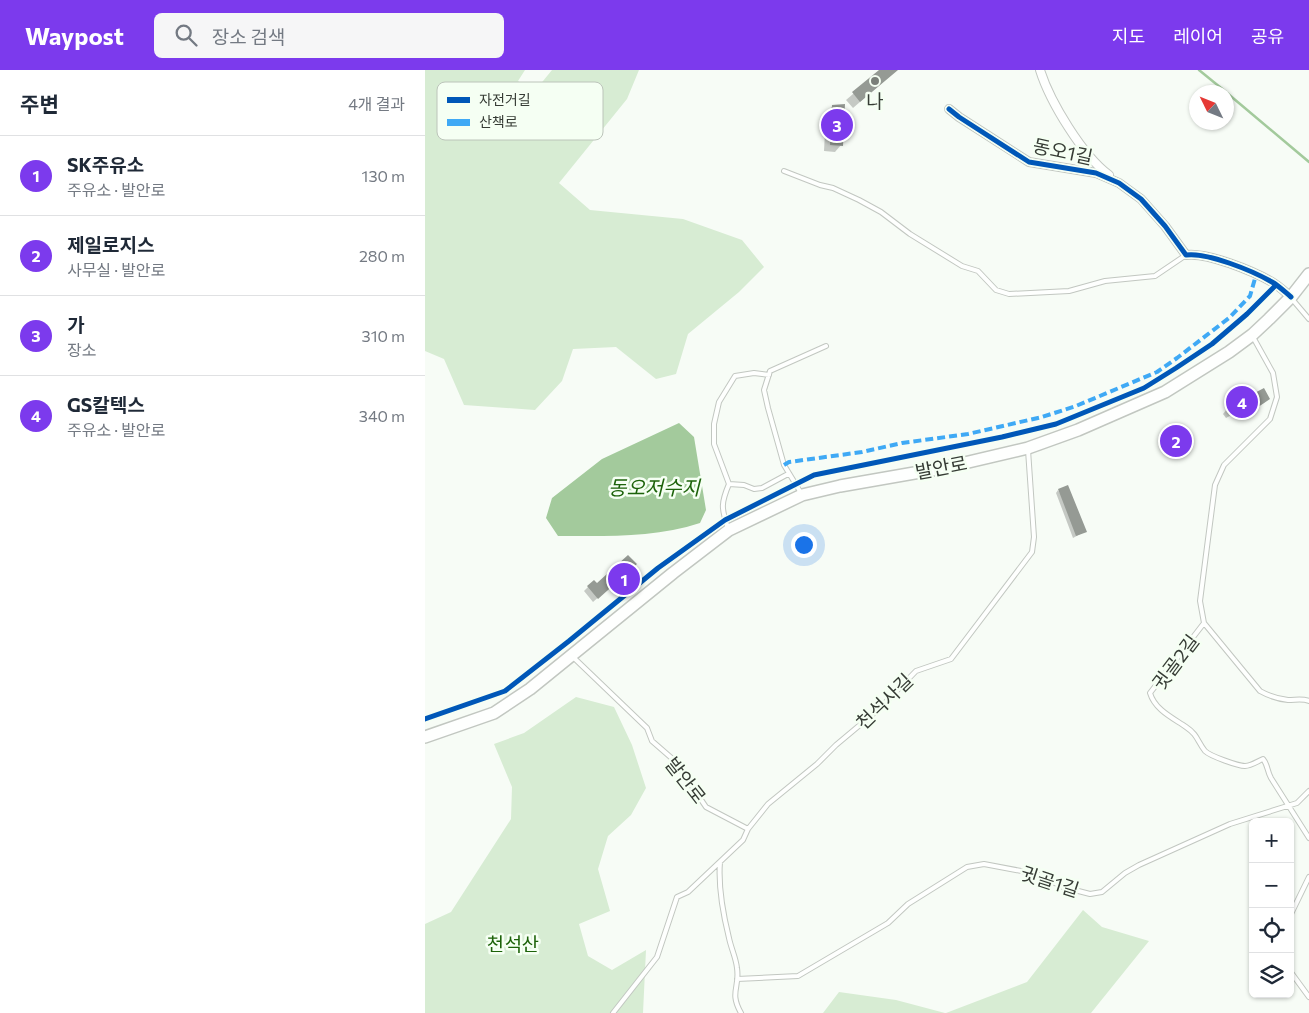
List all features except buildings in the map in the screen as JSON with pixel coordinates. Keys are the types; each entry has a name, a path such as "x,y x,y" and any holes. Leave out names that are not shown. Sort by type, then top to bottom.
{"main road":[{"name":"발안로","path":"425,737 494,713 530,689 729,530 802,495 840,486 943,468 1028,448 1078,430 1165,392 1229,352 1252,335 1291,297 1309,274"}],"street":[{"path":"1040,70 1058,108 1078,140 1098,167 1119,183"},
{"name":"동오1길","path":"949,108 959,117 1029,162 1097,174 1119,183 1141,199 1165,226 1186,255"},
{"path":"1186,255 1196,254 1236,266 1272,282 1291,297"}],"lane":[{"path":"783,171 833,188 859,200 881,212 910,234 962,266 978,271 996,290 1009,294 1069,291 1105,281 1155,276 1186,255"},
{"path":"1291,297 1309,319"},
{"name":"귓골2길","path":"1252,335 1273,373 1277,397 1270,420 1224,465 1219,475 1215,485 1201,601 1204,624 1150,693 1152,698 1169,717 1197,735 1204,750 1210,755 1245,766 1263,759 1267,764 1268,772 1309,838"},
{"path":"802,495 784,465 768,408 765,390 771,371 826,346"},
{"path":"729,530 722,512 724,497 729,484 714,444 714,424 719,402 735,376 754,373 769,375"},
{"name":"천석사길","path":"613,1013 657,957 677,898 688,892 743,840 748,829 768,804 879,709 916,670 951,659 1032,552 1035,537 1028,448"},
{"path":"729,484 744,485 754,489 762,488 788,474"},
{"path":"1204,624 1260,691 1270,697 1309,701"},
{"name":"발안로","path":"571,656 647,728 653,741 675,761 706,807 748,829"},
{"name":"귓골1길","path":"737,979 798,976 888,923 908,904 967,867 984,864 1037,874 1063,886 1089,894 1102,892 1125,873 1139,865 1230,824 1297,804 1309,791"},
{"path":"720,861 721,898 737,968 734,992 736,1005 741,1013"},
{"path":"1294,908 1309,877"},
{"path":"1294,977 1309,997"}],"green space":[{"path":"425,70 525,70 518,81 519,82 437,82 437,140 594,140 559,183 590,210 683,219 742,240 764,267 739,292 688,334 676,374 656,379 616,347 573,349 562,381 535,410 464,405 444,359 425,351"},
{"path":"552,70 639,70 627,99 603,129 603,82 542,82"},
{"name":"천석산","path":"576,697 614,707 632,745 646,788 631,815 608,836 598,869 610,911 579,924 588,956 612,970 646,950 643,1013 425,1013 425,924 451,912 511,819 512,787 494,744 524,733"},
{"path":"1083,910 1102,927 1149,941 1091,1013 946,1013 1027,982"},
{"path":"839,992 896,1000 945,1013 823,1013"}],"water":[{"name":"동오저수지","path":"679,423 694,437 706,510 700,523 648,534 558,536 546,518 552,498 602,459"}],"waterway":[{"path":"1199,70 1217,85"},
{"path":"1234,99 1309,162"}],"marked path":[{"path":"784,465 789,462 968,434 1042,417 1076,406 1157,372 1177,358 1229,318 1250,296 1256,275"}],"cycle path":[{"path":"949,109 1029,162 1096,173 1119,183 1141,199 1165,226 1186,255 1206,256 1242,268 1272,282 1291,297"},
{"path":"425,719 505,691 658,568 725,520 814,475 1002,437 1056,424 1144,388 1212,344 1247,314 1276,285"}],"place":[{"name":"나","path":"875,81"},
{"name":"가","path":"837,125"},
{"name":"GS칼텍스","path":"1242,402"},
{"name":"제일로지스","path":"1176,441"},
{"name":"SK주유소","path":"624,579"}]}
